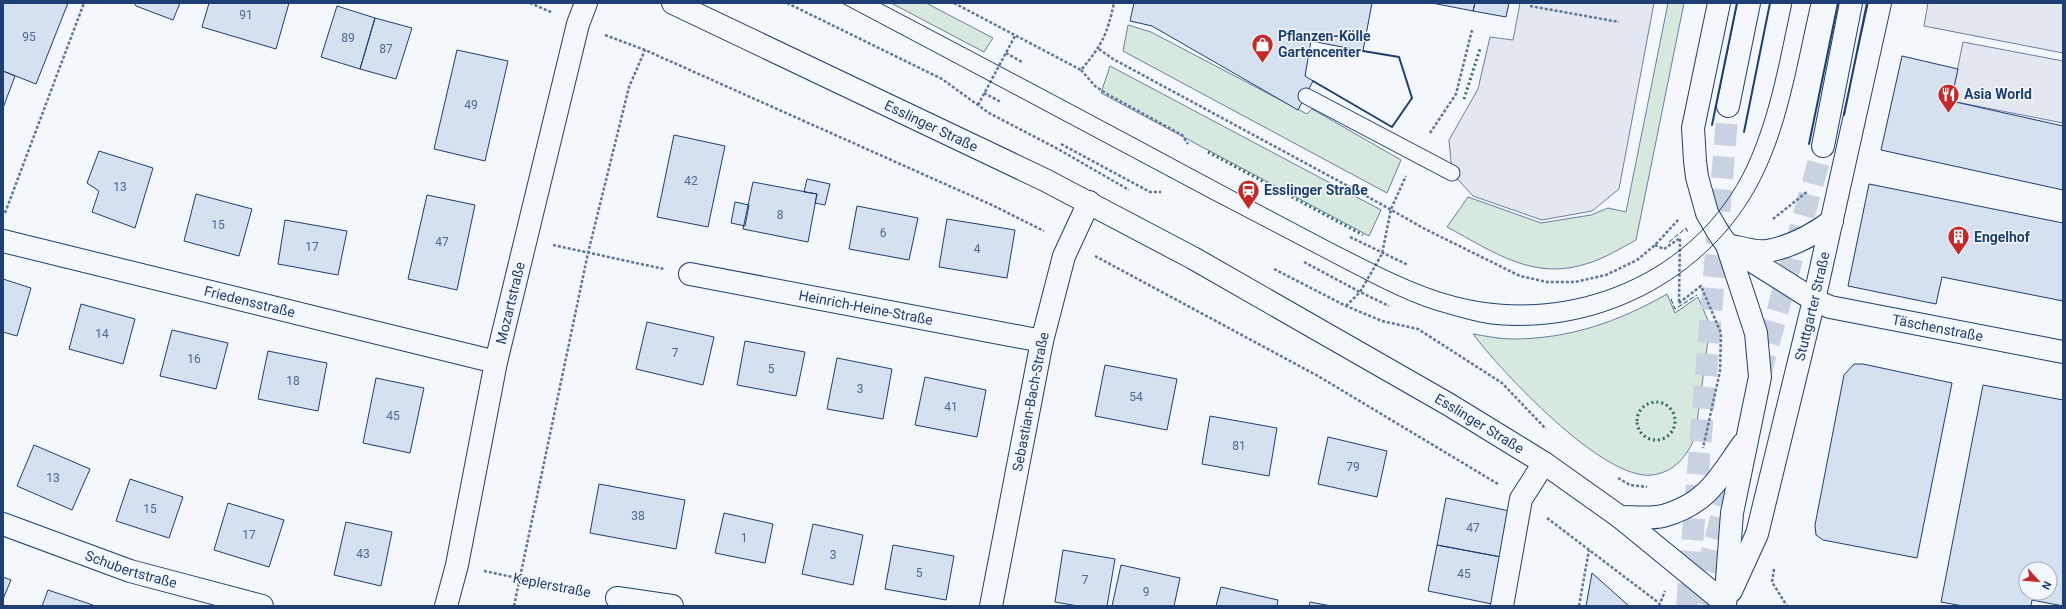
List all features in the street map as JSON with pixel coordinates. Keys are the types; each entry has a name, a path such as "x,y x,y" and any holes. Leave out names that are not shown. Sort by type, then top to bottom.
{"main road":[{"name":"Mozartstraße","path":"446,606 457,565 496,362 578,24 586,3"},
{"name":"Esslinger Straße","path":"673,3 1089,202 1193,258 1371,360 1544,463 1620,517 1726,605"},
{"path":"1719,3 1693,128 1697,177 1707,213 1717,232 1727,245 1756,334 1760,377 1732,513 1726,605"},
{"path":"1728,106 1749,3"},
{"path":"1823,146 1851,3"},
{"name":"Stuttgarter Straße","path":"1726,605 1757,534 1814,300 1880,3"},
{"name":"Sebastian-Bach-Straße","path":"991,606 1042,341 1070,242 1089,202"},
{"path":"1727,245 1766,251 1798,242 1814,234 1832,221"},
{"name":"Friedensstraße","path":"3,241 496,362"},
{"name":"Täschenstraße","path":"1727,245 1814,300 1830,306 2063,352"},
{"name":"Heinrich-Heine-Straße","path":"690,274 1042,341"},
{"path":"1620,517 1662,516 1697,502 1712,488 1749,436"},
{"path":"1502,606 1521,498 1544,463"},
{"name":"Schubertstraße","path":"3,524 130,571 262,606"},
{"path":"617,598 672,606"}],"lane":[{"path":"1306,96 1452,172"}],"path":[{"path":"3,217 84,3"},
{"path":"530,3 578,24 645,50 992,205 1070,242 1318,376 1521,498 1659,604 1659,606"},
{"path":"787,3 942,79 989,113 1058,149 1132,192"},
{"path":"954,3 1081,70 1101,90 1182,135 1188,144"},
{"path":"1081,70 1099,49 1108,30 1114,3"},
{"path":"1530,6 1619,22"},
{"path":"978,105 1015,36"},
{"path":"1099,49 1113,59 1425,229 1520,276 1547,282 1576,282 1606,275 1637,260 1655,245 1688,210 1707,213"},
{"path":"514,606 588,253 629,87 645,50"},
{"path":"1006,53 1022,62"},
{"path":"984,93 1001,102"},
{"path":"1062,144 1150,192 1161,192"},
{"path":"1768,220 1788,207 1821,178 1841,181"},
{"path":"1350,237 1408,266"},
{"path":"526,238 588,253 690,274"},
{"path":"1655,245 1664,249 1680,238 1679,303 1701,286 1721,333 1720,372 1702,454"},
{"path":"1346,306 1360,292 1382,254"},
{"path":"1304,262 1360,292 1390,306"},
{"path":"1270,267 1346,306 1382,321 1418,329 1502,383 1547,430"},
{"path":"1612,475 1630,485 1654,488"},
{"path":"1579,606 1589,550"},
{"name":"Keplerstraße","path":"457,565 520,580 617,598"}],"shaded area":[{"path":"891,3 926,3 993,38 984,52"},
{"path":"1520,3 1654,3 1619,189 1592,211 1542,220 1473,196 1452,173 1449,140 1478,89 1490,37 1513,40"},
{"path":"1668,3 1684,3 1636,240 1595,261 1569,268 1550,269 1532,267 1515,262 1481,246 1447,227 1468,197 1541,223 1591,215 1608,208 1626,212"},
{"path":"1928,3 2063,3 2063,53 1924,26"},
{"path":"1128,25 1151,32 1307,114 1312,109 1401,160 1387,193 1123,51"},
{"path":"1963,42 2063,61 2063,123 1951,101"},
{"path":"1110,66 1381,210 1369,236 1101,93"},
{"path":"1667,294 1675,313 1698,297 1710,325 1695,437 1684,457 1674,467 1652,475 1631,472 1607,461 1581,443 1529,396 1473,334 1512,339 1553,336 1573,332 1611,321"}],"building":[{"path":"3,3 68,3 36,84 3,71"},
{"path":"134,3 180,3 173,20 136,6"},
{"path":"209,3 289,3 276,49 202,27"},
{"name":"Pflanzen-Kölle Gartencenter","path":"1134,3 1372,3 1363,51 1311,41 1305,76 1313,81 1298,110 1152,26 1130,21"},
{"path":"1432,3 1475,3 1473,11"},
{"path":"1475,3 1509,3 1506,17 1473,11"},
{"path":"337,6 375,18 360,69 321,57"},
{"path":"375,18 412,28 396,79 360,69"},
{"path":"457,50 508,61 485,161 434,149"},
{"name":"Asia World","path":"1902,56 1958,69 1951,101 2063,126 2063,190 1881,150"},
{"path":"3,71 15,76 3,108"},
{"path":"674,135 725,146 708,227 657,217"},
{"path":"99,151 153,168 135,228 92,212 99,191 87,183"},
{"path":"807,179 830,184 825,205 815,203 817,194 804,192"},
{"path":"753,182 817,194 808,242 743,229"},
{"name":"Engelhof","path":"1869,184 2063,223 2063,301 1942,277 1936,304 1848,286"},
{"path":"196,194 252,209 239,256 184,241"},
{"path":"427,195 475,205 457,290 408,279"},
{"path":"735,202 749,205 745,226 731,223"},
{"path":"857,206 918,218 909,260 849,249"},
{"path":"947,219 1015,230 1007,278 939,267"},
{"path":"285,220 347,231 338,275 278,264"},
{"path":"3,279 31,288 17,336 3,332"},
{"path":"81,304 135,319 123,364 69,349"},
{"path":"647,322 714,337 703,385 636,369"},
{"path":"172,330 228,343 216,389 160,376"},
{"path":"745,341 805,352 796,396 737,385"},
{"path":"268,351 327,363 318,411 258,399"},
{"path":"837,358 892,369 883,419 827,409"},
{"path":"1854,364 1863,364 1952,383 1917,558 1823,540 1816,535 1815,525 1844,375"},
{"path":"1105,365 1177,379 1167,430 1095,416"},
{"path":"925,377 986,390 977,437 915,425"},
{"path":"376,378 424,388 410,453 363,443"},
{"path":"1983,385 2063,400 2063,606 2037,601 2058,601 2058,561 2018,561 2018,601 2032,601 2031,606 1963,606 1941,602"},
{"path":"1210,416 1277,428 1269,476 1202,464"},
{"path":"1328,437 1387,451 1377,497 1318,484"},
{"path":"34,445 90,469 72,510 17,486"},
{"path":"130,479 183,497 169,538 116,521"},
{"path":"599,484 685,500 676,549 590,533"},
{"path":"1446,498 1510,511 1501,557 1437,545"},
{"path":"228,503 284,520 269,567 214,550"},
{"path":"724,513 773,524 765,563 715,553"},
{"path":"346,522 392,532 381,586 334,575"},
{"path":"813,524 863,535 853,585 802,574"},
{"path":"893,545 954,556 946,600 885,589"},
{"path":"1437,545 1501,557 1492,604 1428,591"},
{"path":"1063,550 1115,559 1107,606 1078,606 1055,602"},
{"path":"1121,565 1180,578 1174,606 1112,606"},
{"path":"1592,573 1629,606 1586,606"},
{"path":"3,577 11,580 3,599"},
{"path":"1221,587 1278,600 1277,606 1216,606"},
{"path":"48,590 93,605 42,606"},
{"path":"1310,602 1331,606 1309,606"}],"tunnel":[{"path":"1687,606 1728,106"},
{"path":"1760,375 1823,146"},
{"path":"1698,603 1728,493"}],"tram line":[{"path":"842,3 1209,198 1397,295 1423,306 1475,321 1491,324 1533,325 1575,320 1615,308 1653,290 1687,268 1718,240 1744,207 1765,170 1773,150 1787,109 1811,3"},
{"path":"880,3 1379,267 1425,287 1457,297 1500,304 1543,304 1585,297 1626,283 1663,263 1696,236 1725,204 1747,166 1769,106 1792,3"}],"hedge":[{"path":"1464,99 1480,49"},
{"path":"1208,152 1363,235"},
{"path":"1656,402 1666,405 1672,411 1675,421 1672,431 1666,437 1656,440 1646,437 1640,431 1637,421 1640,411 1646,405 1656,402"}],"fence":[{"path":"1669,242 1686,228 1688,233"},
{"path":"1671,299 1675,309 1697,295"}],"wall":[{"path":"1712,125 1737,3"},
{"path":"1744,132 1770,3"},
{"path":"1809,144 1838,3"},
{"path":"1844,115 1867,3"},
{"path":"1313,81 1392,127 1412,98 1399,57 1363,51"}],"place":[{"name":"Pflanzen-Kölle Gartencenter","path":"1262,64"},
{"name":"Asia World","path":"1948,114"},
{"name":"Esslinger Straße","path":"1248,210"},
{"name":"Engelhof","path":"1958,256"}]}
